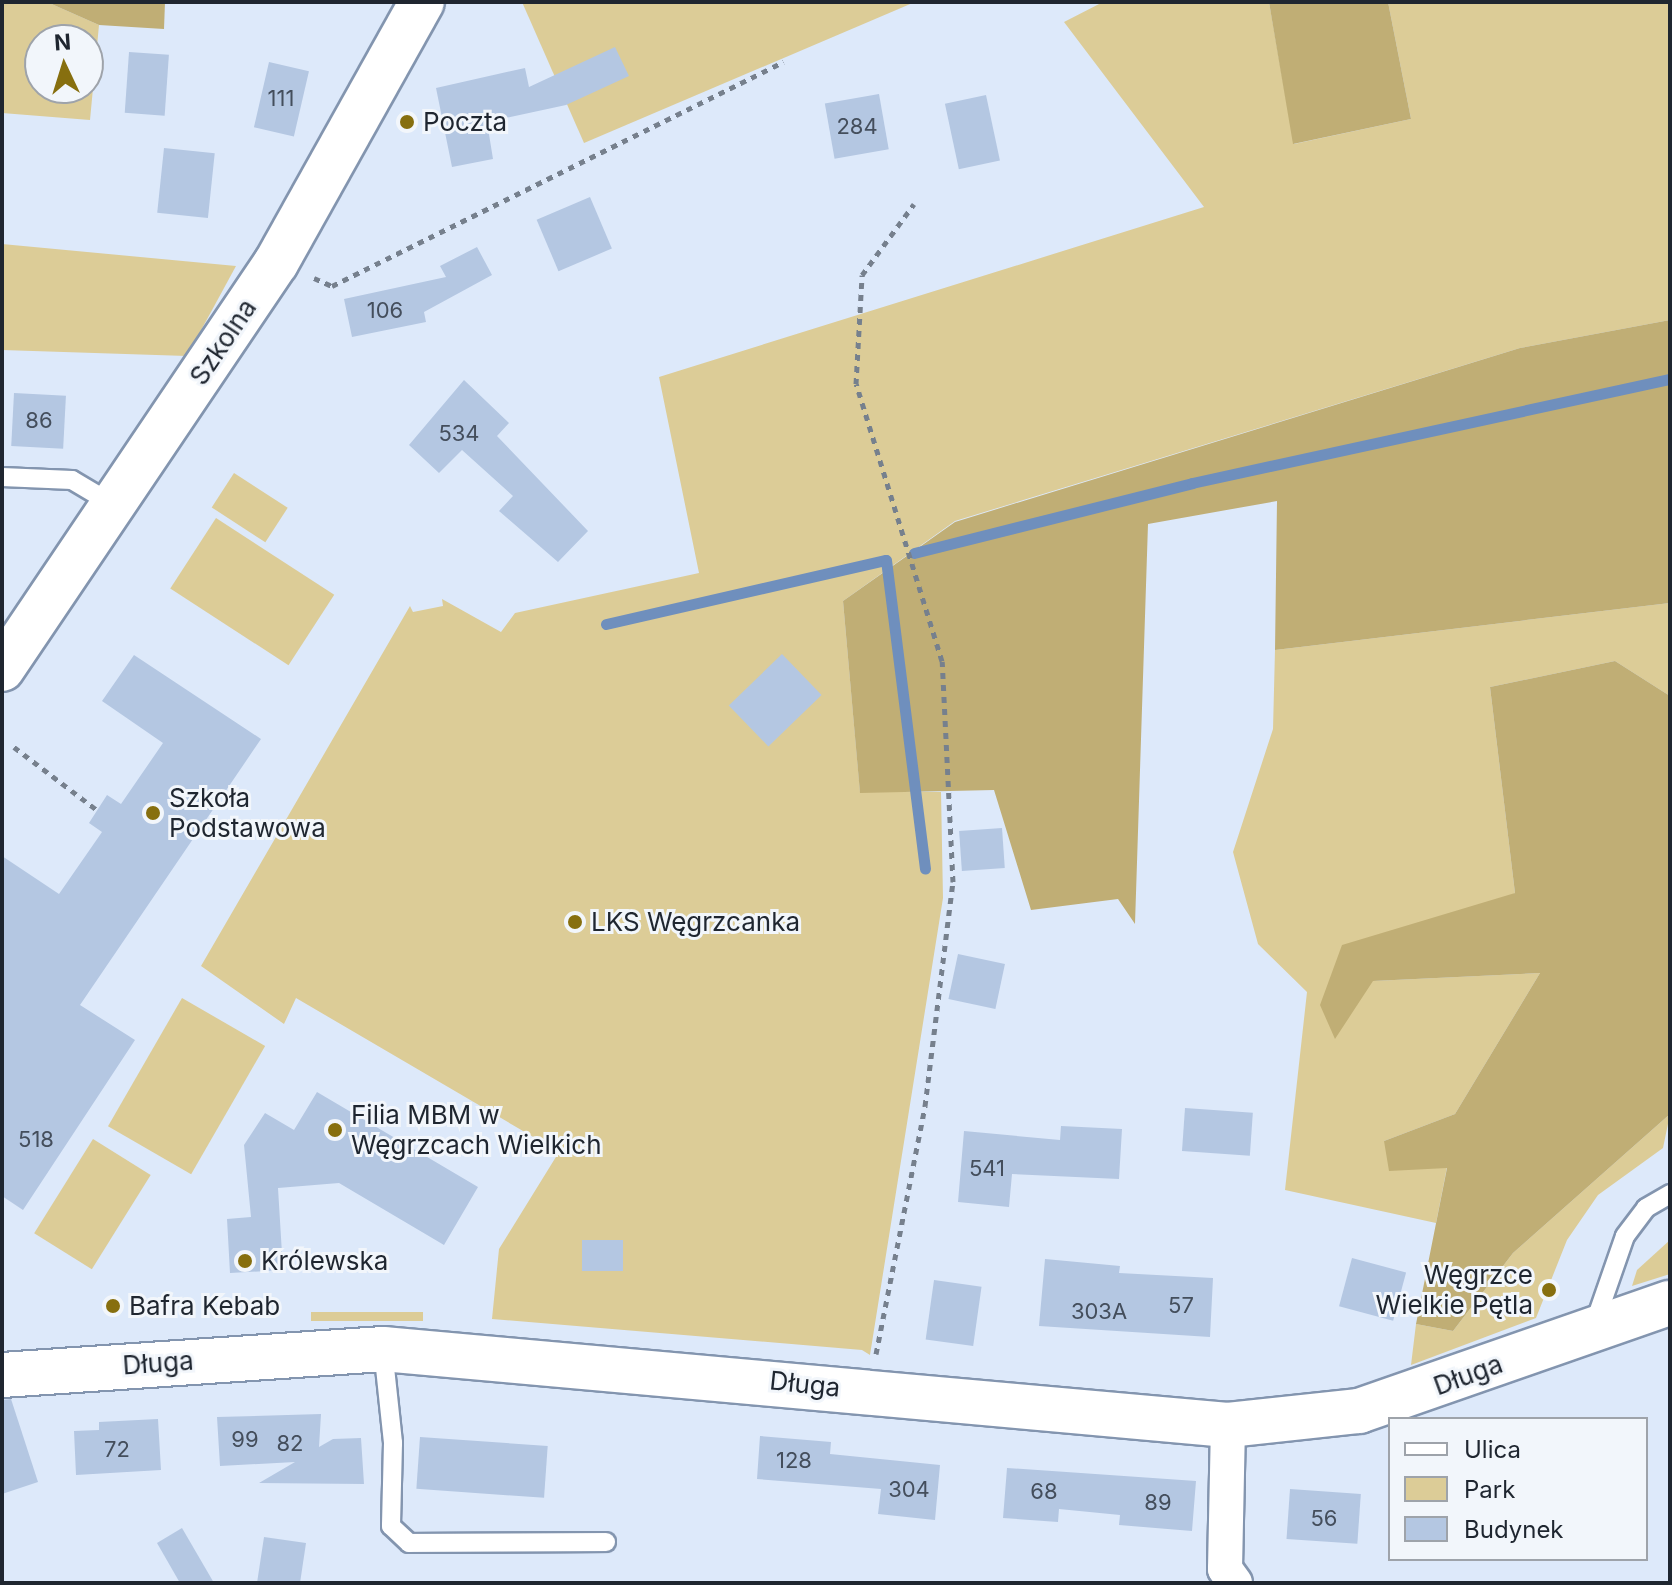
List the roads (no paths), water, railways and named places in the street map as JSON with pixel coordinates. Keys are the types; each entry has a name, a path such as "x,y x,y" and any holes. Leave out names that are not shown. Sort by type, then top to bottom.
{"street":[{"name":"Szkolna","path":"2,669 276,263 422,2"},
{"name":"Długa","path":"2,1375 383,1349 870,1390 1228,1425 1359,1411 1670,1303"},
{"path":"1228,1425 1225,1569 1235,1583"}],"lane":[{"path":"2,477 72,480 114,505"},
{"path":"1593,1330 1625,1236 1646,1208 1670,1194"},
{"path":"383,1349 393,1443 391,1526 409,1543 606,1542"}],"waterway":[{"path":"914,553 1192,483 1670,379"},
{"path":"606,624 886,560 925,869"}],"place":[{"name":"Poczta","path":"407,122"},
{"name":"Szkoła Podstawowa","path":"153,813"},
{"name":"LKS Węgrzcanka","path":"575,922"},
{"name":"Filia MBM w Węgrzcach Wielkich","path":"335,1130"},
{"name":"Królewska","path":"245,1261"},
{"name":"Węgrzce Wielkie Pętla","path":"1549,1290"},
{"name":"Bafra Kebab","path":"113,1306"}]}
